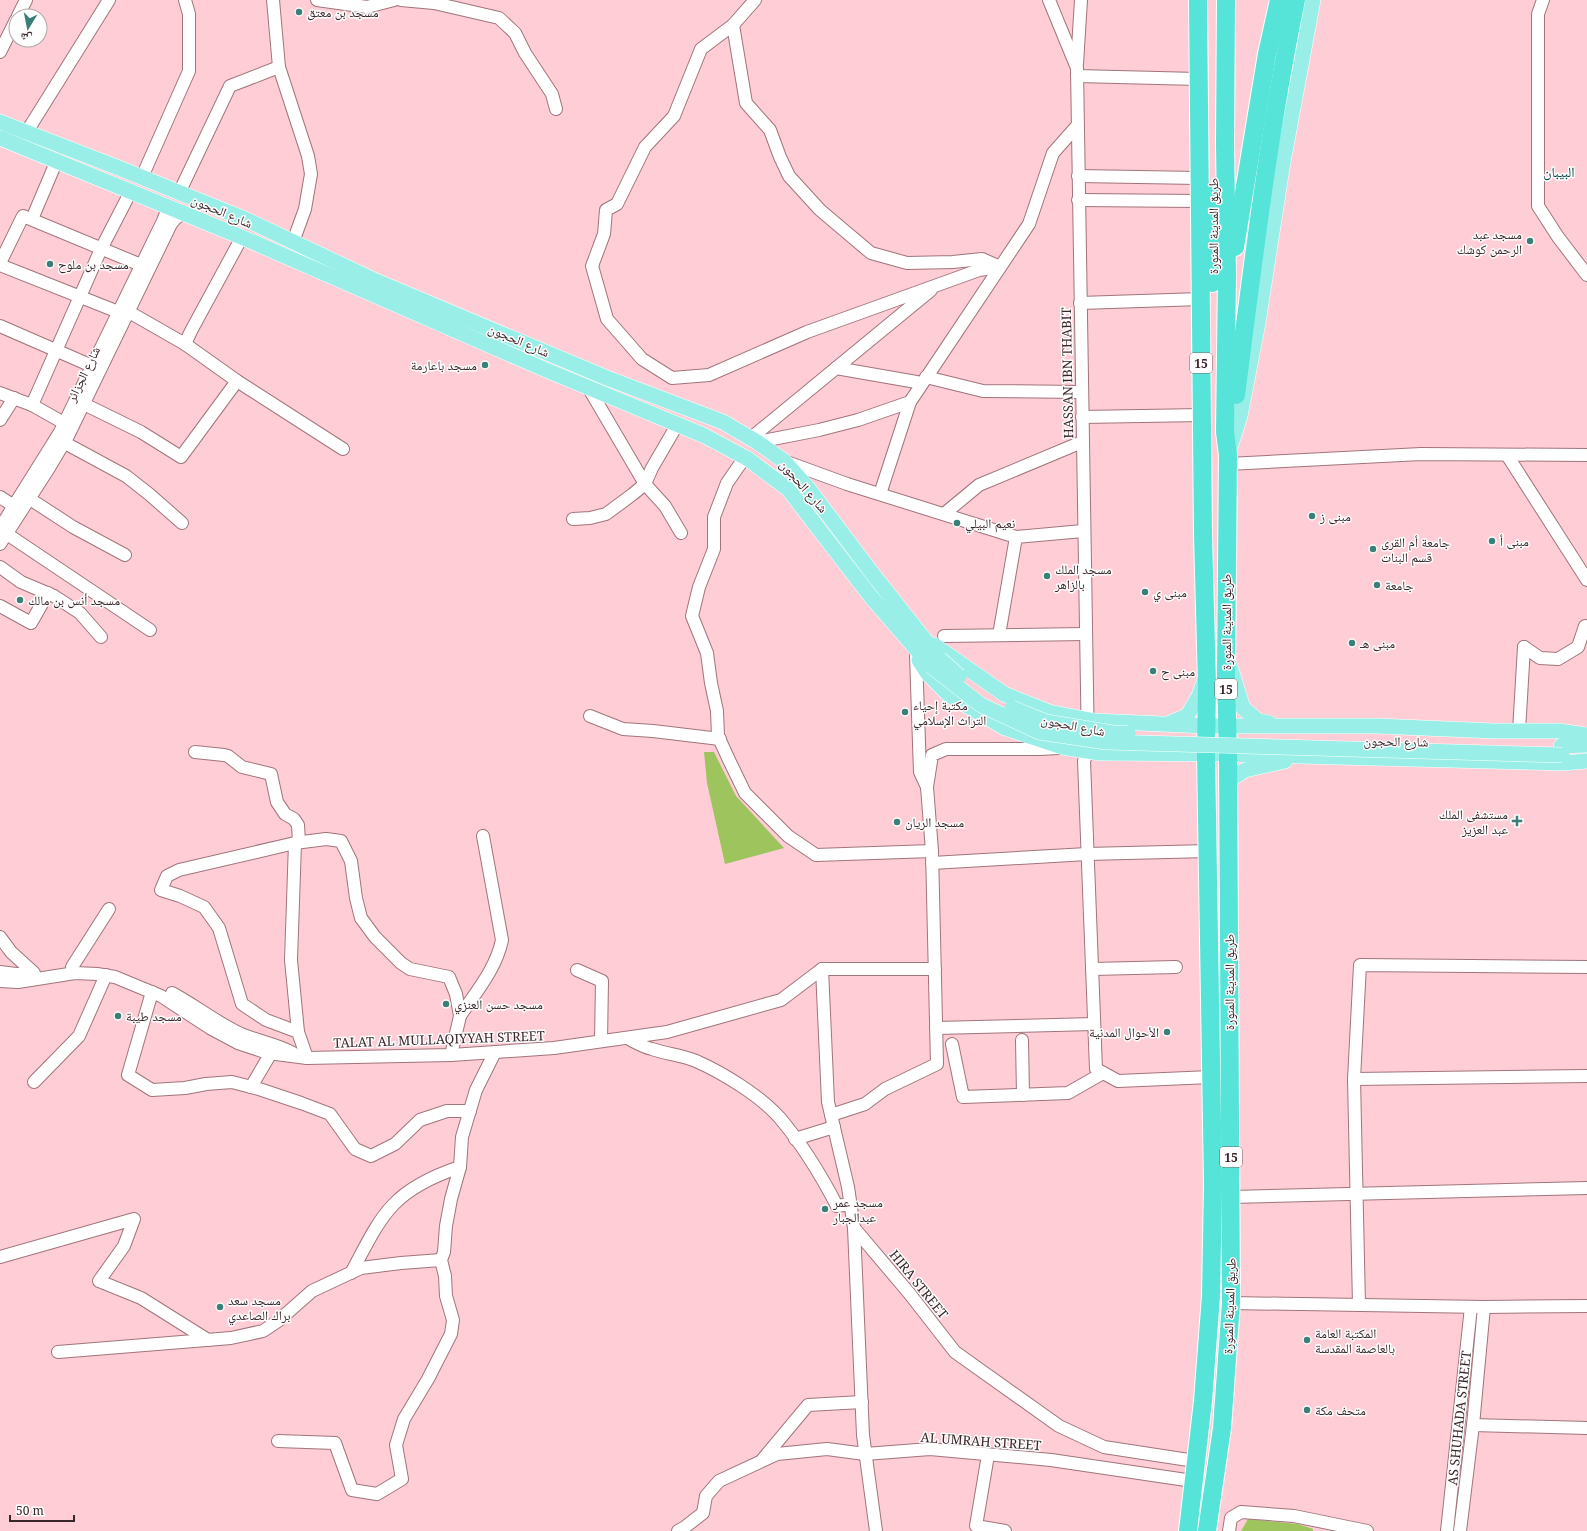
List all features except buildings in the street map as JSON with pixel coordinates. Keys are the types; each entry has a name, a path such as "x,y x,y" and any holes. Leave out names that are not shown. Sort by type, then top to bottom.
{"highway":[{"name":"طريق المدينة المنورة","path":"1188,1531 1203,1401 1211,1306 1213,1184 1206,754 1207,672 1202,450 1198,0"},
{"name":"طريق المدينة المنورة","path":"1202,450 1210,425 1214,219 1213,164 1219,16 1221,0"},
{"path":"1226,0 1226,432"},
{"path":"1226,432 1219,416 1229,288 1267,54 1278,0"},
{"path":"1226,432 1233,416 1261,210 1285,51 1296,0"},
{"name":"طريق المدينة المنورة","path":"1207,1531 1222,1428 1231,1302 1228,754 1226,653 1228,459 1226,432"}],"main road":[{"path":"1228,459 1240,416 1255,338 1282,168 1313,0"},
{"name":"شارع الحجون","path":"0,122 142,177 247,220 376,281 607,378 724,422 754,440 784,461 808,488 925,640 936,662"},
{"name":"شارع الحجون","path":"0,138 57,160 242,237 703,436 745,457 788,489 871,597 897,627 981,705 1039,732 1106,742 1561,750 1587,755"},
{"path":"897,627 928,674 949,695 1005,728 1062,747 1100,753 1228,754 1564,763 1587,761"},
{"path":"925,640 1004,694 1049,712 1087,719 1206,726 1377,726 1559,731 1587,735"},
{"path":"1226,653 1243,708 1258,721 1292,727"},
{"path":"1167,724 1187,716 1199,696 1207,672"},
{"name":"شارع الحجون","path":"1561,750 1587,745"},
{"path":"1228,781 1246,770 1304,756"}],"street":[{"path":"26,133 110,0"},
{"path":"142,177 189,71 189,14 185,0"},
{"path":"273,0 279,67 308,156 311,174 305,209 292,242"},
{"path":"317,0 334,4 367,7 394,0"},
{"path":"401,0 434,3 499,18 515,32 525,53 552,94 556,109"},
{"path":"755,0 733,25 701,49 674,116 645,148 616,204 606,210 604,234 592,266 607,319 642,360 672,378 709,375 807,332 979,270 1000,267"},
{"name":"HASSAN IBN THABIT","path":"1049,0 1077,72 1083,532 1088,751 1084,760 1096,1069 1104,1073"},
{"path":"1054,0 1055,13"},
{"path":"1081,0 1077,72 1198,79"},
{"path":"1542,0 1538,14 1538,206 1558,237 1587,275"},
{"path":"733,25 746,103 770,130 789,176 820,210 871,252 907,263 953,262 982,259 1000,267"},
{"path":"0,52 8,36"},
{"path":"179,193 230,86 279,67"},
{"path":"880,494 910,402 1029,224 1053,153 1077,126"},
{"path":"32,219 57,160"},
{"path":"1078,176 1199,178"},
{"path":"32,405 101,249 131,191"},
{"path":"1078,200 1199,201"},
{"name":"شارع الجزائر","path":"0,544 3,531 14,506 52,446 92,366 125,314 142,265 165,217 165,206"},
{"name":"شارع الجزائر","path":"3,531 30,499 64,443 84,404 125,314 171,224 183,213"},
{"path":"142,265 23,216 0,264 125,314 185,344 237,381 343,449"},
{"path":"185,344 242,237"},
{"path":"754,440 836,368 937,285"},
{"path":"1080,302 1201,299"},
{"path":"0,326 92,366"},
{"path":"836,368 924,380 983,391 1081,392"},
{"path":"84,404 141,432 181,457 237,381"},
{"path":"588,387 645,484 665,506 681,533"},
{"path":"0,393 32,405 64,423"},
{"path":"0,420 14,398"},
{"path":"754,440 819,430 858,420 910,402"},
{"path":"1082,417 1202,415"},
{"path":"573,519 590,518 606,514 645,484 652,468 677,425"},
{"path":"944,514 979,485 1082,442"},
{"path":"64,443 126,476 182,523"},
{"path":"1228,459 1421,454 1587,455"},
{"path":"1506,455 1587,580"},
{"path":"745,457 727,483 714,517 714,549 699,587 692,616 707,653 717,711 718,736 745,793 788,836 816,856 932,857 1208,850"},
{"path":"784,461 847,484 1016,537 1083,532"},
{"path":"0,497 14,506"},
{"path":"30,499 73,527 125,555"},
{"path":"3,531 150,630"},
{"path":"999,636 1016,537"},
{"path":"0,567 22,582 48,593 80,613 101,637"},
{"path":"0,606 31,623 48,593"},
{"path":"1519,731 1524,647 1540,658 1558,659 1578,647 1585,626 1587,630"},
{"path":"944,636 1085,634"},
{"path":"916,656 920,772 927,787"},
{"path":"590,716 623,730 653,731 720,739"},
{"path":"795,1139 865,1104 886,1089 937,1064 932,857 927,787 932,756 946,749 1040,749 1062,747"},
{"path":"195,752 228,756 242,767 271,774 277,802 285,814 294,819 298,825 291,960 298,1032 303,1058"},
{"path":"451,1055 460,1016 491,972 502,940 483,836"},
{"path":"298,1032 266,1020 242,1004 218,928 204,907 180,896 161,890 167,876 179,870 297,843 326,839 341,841 351,861 356,898 361,918 375,937 401,963 410,969 449,977 456,994 460,1016"},
{"path":"72,967 109,909"},
{"path":"0,937 11,952 34,973"},
{"path":"0,972 16,974 34,973 81,965 101,966 137,977 171,993 233,1030 279,1046 303,1058"},
{"path":"1359,1305 1354,1079 1360,966 1587,967"},
{"path":"1092,969 1176,967"},
{"path":"876,1531 863,1435 854,1228 851,1204 828,1102 822,969 935,969"},
{"name":"TALAT AL MULLAQIYYAH STREET","path":"0,981 18,982 75,973 106,975 130,982 172,1002 224,1036 253,1048 271,1053 303,1058 451,1055 554,1048 667,1032 781,1000 822,969"},
{"path":"577,970 602,981 601,1041"},
{"path":"34,1082 79,1036 106,975"},
{"path":"152,992 128,1075 152,1090 185,1088 206,1084 232,1082 251,1087 330,1114 355,1149 371,1156 395,1144 420,1120 447,1111 470,1111"},
{"path":"936,1028 1094,1024"},
{"path":"627,1038 651,1049 695,1060 726,1078 763,1103 778,1117 795,1139 826,1185 837,1206 851,1204"},
{"path":"1022,1040 1022,1095"},
{"path":"952,1044 963,1097 1068,1093 1104,1073 1118,1081 1211,1077"},
{"path":"278,1441 335,1444 352,1490 377,1494 402,1479 396,1444 404,1419 451,1334 453,1320 446,1296 445,1276 441,1260 444,1252 446,1226 451,1199 460,1167 462,1137 476,1090 495,1052"},
{"path":"251,1087 271,1053"},
{"path":"1354,1079 1587,1076"},
{"path":"351,1273 372,1234 393,1205 410,1191 438,1175 460,1167"},
{"path":"1231,1197 1587,1188"},
{"path":"0,1257 134,1219 124,1246 99,1281 142,1298 208,1340"},
{"name":"HIRA STREET","path":"854,1228 955,1352 1059,1426 1104,1447 1195,1461"},
{"path":"58,1352 231,1338 263,1331 278,1321 312,1291 361,1268 441,1260"},
{"path":"1231,1302 1470,1307 1587,1306"},
{"path":"1447,1531 1470,1307"},
{"name":"AS SHUHADA STREET","path":"1460,1531 1473,1426 1484,1307"},
{"path":"761,1462 808,1405 862,1402"},
{"path":"1473,1426 1587,1428"},
{"name":"AL UMRAH STREET","path":"678,1531 686,1527 703,1513 706,1496 719,1481 777,1454 828,1449 865,1454 930,1449 988,1454 1067,1462 1193,1481"},
{"path":"988,1454 976,1526 1005,1531"},
{"path":"1184,1531 1190,1511"},
{"path":"1229,1531 1231,1518 1241,1512 1294,1516 1367,1531"}],"green space":[{"path":"704,752 714,752 736,796 784,848 725,864 707,783"},
{"path":"1248,1519 1298,1524 1313,1529 1313,1531 1241,1531"}],"place":[{"name":"مسجد بن معتق","path":"299,12"},
{"name":"مسجد عبد الرحمن كوشك","path":"1530,241"},
{"name":"مسجد بن ملوح","path":"50,264"},
{"name":"مسجد باعارمة","path":"485,365"},
{"name":"مبنى ز","path":"1312,516"},
{"name":"نعيم البيلي","path":"957,523"},
{"name":"مبنى أ","path":"1492,541"},
{"name":"جامعة أم القرى قسم البنات","path":"1373,549"},
{"name":"مسجد الملك بالزاهر","path":"1047,576"},
{"name":"جامعة","path":"1377,585"},
{"name":"مبنى ي","path":"1145,592"},
{"name":"مسجد أنس بن مالك","path":"20,600"},
{"name":"مبنى هـ","path":"1352,643"},
{"name":"مبنى ح","path":"1153,671"},
{"name":"مكتبة إحياء التراث الإسلامي","path":"905,712"},
{"name":"مستشفى الملك عبد العزيز","path":"1517,821"},
{"name":"مسجد الريان","path":"897,822"},
{"name":"مسجد حسن العنزي","path":"446,1004"},
{"name":"مسجد طيبة","path":"118,1016"},
{"name":"الأحوال المدنية","path":"1167,1032"},
{"name":"مسجد عمر عبدالجبار","path":"825,1209"},
{"name":"مسجد سعد براك الصاعدي","path":"220,1307"},
{"name":"المكتبة العامة بالعاصمة المقدسة","path":"1307,1340"},
{"name":"متحف مكة","path":"1307,1410"}],"district":[{"name":"البيبان","path":"1559,171"}]}
